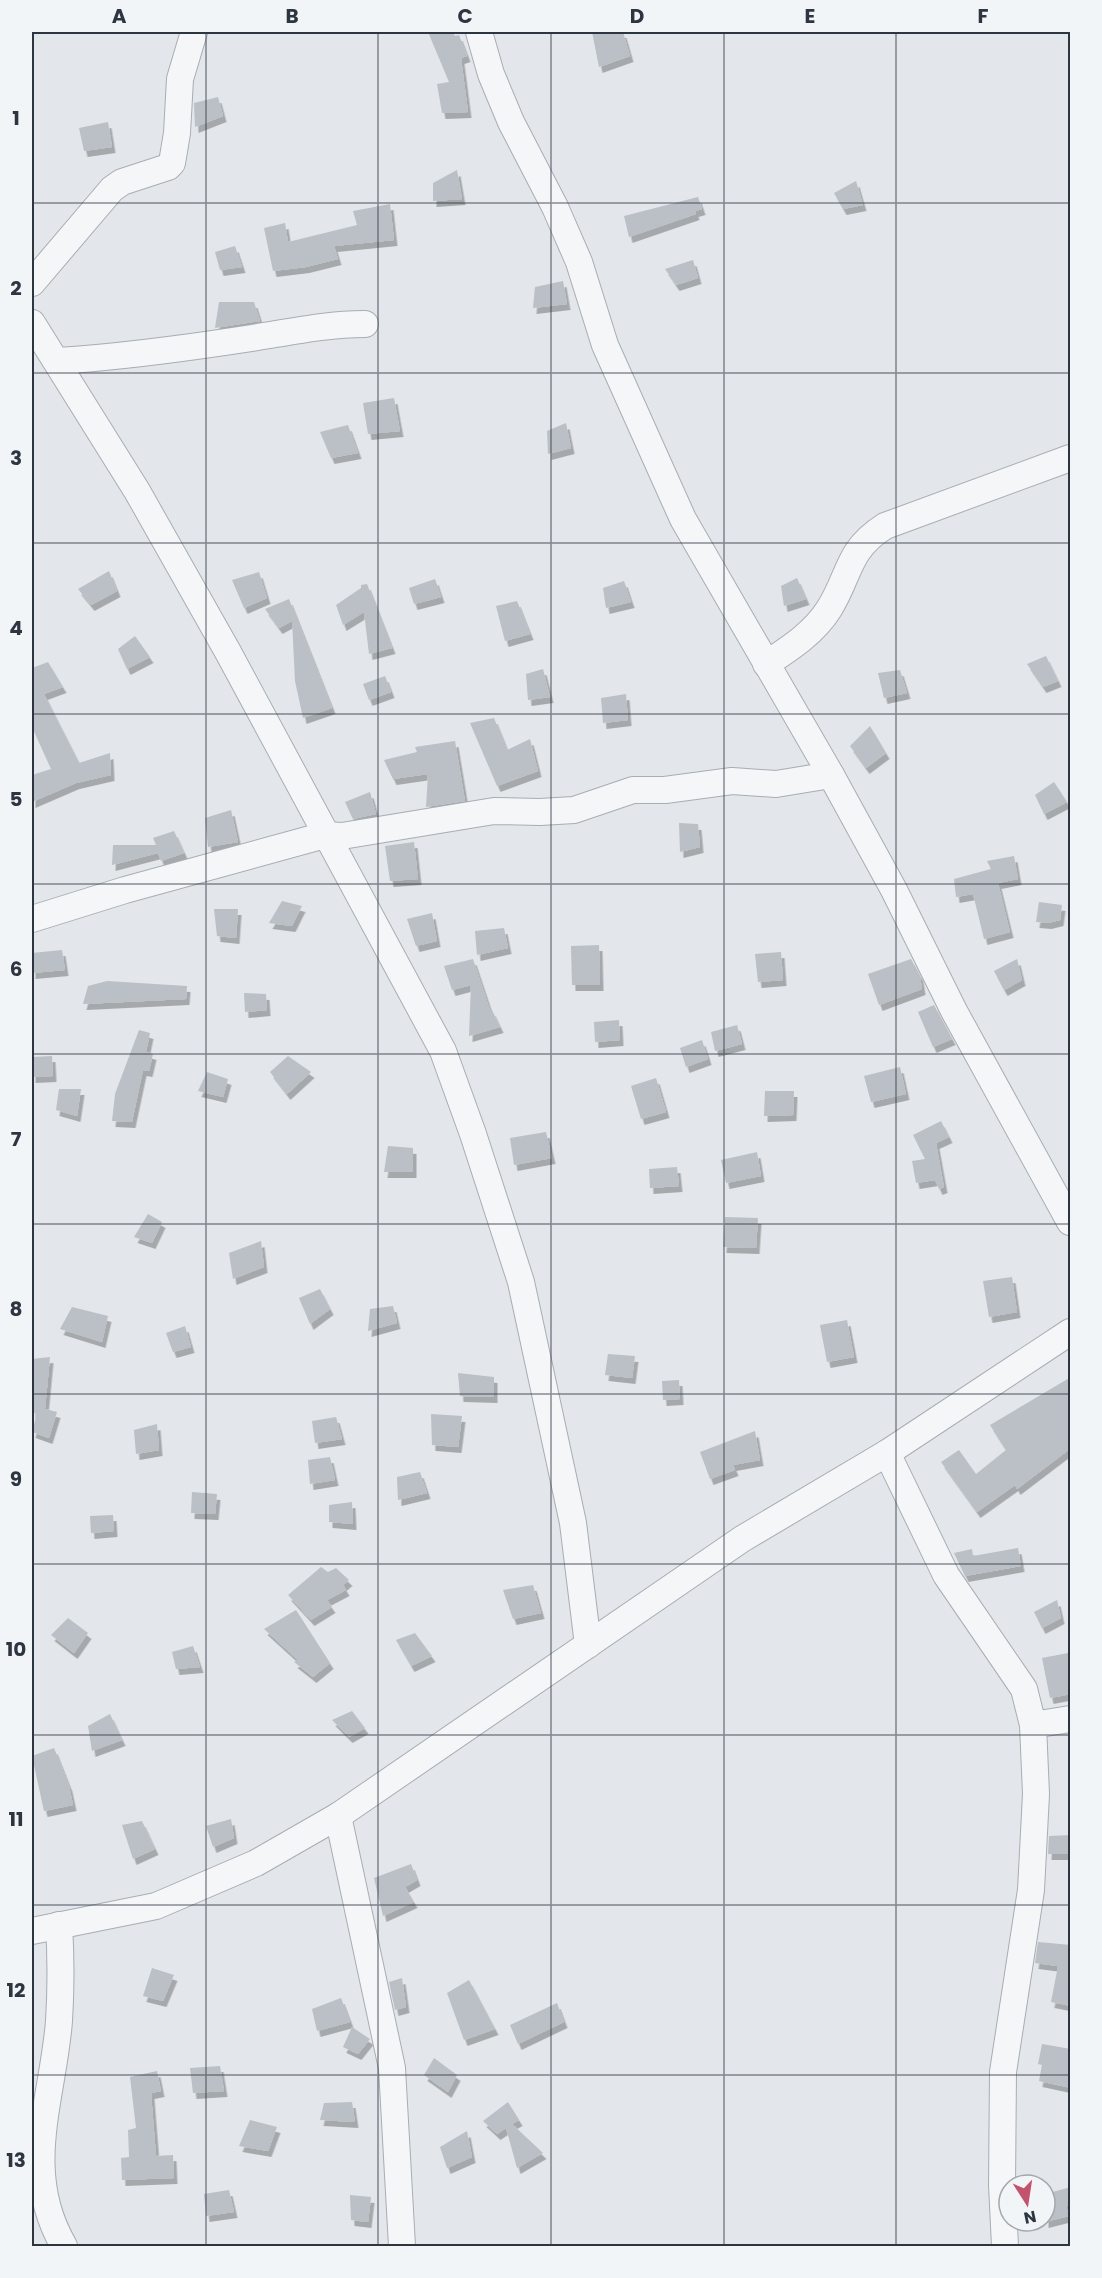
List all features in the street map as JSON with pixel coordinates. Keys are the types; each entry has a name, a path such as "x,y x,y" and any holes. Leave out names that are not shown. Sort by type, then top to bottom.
{"street":[{"path":"32,283 112,189 122,182 172,164 177,133 180,79 194,32"},
{"path":"479,32 491,74 511,122 555,207 579,262 605,345 683,519 831,775 894,890 954,1011 1071,1222"},
{"path":"32,323 143,501 228,652 443,1051 481,1156 524,1293 573,1523 588,1645"},
{"path":"57,361 128,356 339,324 365,324"},
{"path":"766,664 793,646 829,610 858,548 885,526 1071,458"},
{"path":"32,919 125,890 325,835 342,836 494,811 574,810 633,790 665,790 732,781 776,784 831,775"},
{"path":"32,1931 156,1906 256,1863 338,1816 742,1539 887,1453 1071,1332"},
{"path":"887,1453 946,1575 1024,1689 1033,1725 1036,1794 1031,1890 1004,2072 1002,2185 1005,2247"},
{"path":"1033,1725 1071,1719"},
{"path":"338,1816 392,2068 402,2247"},
{"path":"58,1925 62,1959 59,2023 40,2141 48,2205 64,2247"}],"building":[{"path":"428,32 453,32 455,36 459,35 467,56 461,58 468,112 442,113 437,84 449,82"},
{"path":"592,32 623,32 630,56 599,67"},
{"path":"218,97 223,116 195,127 194,103"},
{"path":"108,122 112,147 84,151 79,128"},
{"path":"457,170 462,199 433,201 433,183"},
{"path":"856,181 863,205 843,209 834,193"},
{"path":"698,197 702,209 695,211 696,214 629,237 624,216"},
{"path":"390,204 394,240 334,246 338,259 306,267 273,271 264,228 285,223 288,242 357,225 353,211"},
{"path":"235,246 242,267 220,270 215,252"},
{"path":"693,260 698,278 676,285 665,269"},
{"path":"563,281 567,304 533,308 535,287"},
{"path":"219,302 254,302 260,321 215,328"},
{"path":"394,398 400,431 368,434 363,403"},
{"path":"566,423 571,448 548,454 547,431"},
{"path":"348,425 358,453 331,458 320,432"},
{"path":"109,571 117,591 91,605 78,589"},
{"path":"259,572 267,598 244,608 232,580"},
{"path":"797,578 806,599 784,606 781,586"},
{"path":"435,579 441,597 414,604 409,588"},
{"path":"624,581 631,602 606,608 603,588"},
{"path":"367,584 392,648 369,654 364,612 343,625 336,605 361,588 361,585"},
{"path":"289,599 332,708 303,718 295,681 292,621 279,628 265,609"},
{"path":"517,601 530,634 505,641 496,606"},
{"path":"135,636 150,657 127,669 118,649"},
{"path":"1046,656 1058,681 1043,687 1027,664"},
{"path":"48,662 63,687 44,694 79,763 110,753 111,775 76,783 32,802 32,775 51,769 32,727 32,668"},
{"path":"543,669 550,697 528,700 526,674"},
{"path":"900,670 907,693 884,698 878,673"},
{"path":"385,676 391,692 369,700 363,684"},
{"path":"626,694 628,720 603,723 601,698"},
{"path":"494,718 507,750 530,739 538,771 497,786 470,723"},
{"path":"870,726 886,753 866,768 850,746"},
{"path":"455,741 465,801 426,807 428,774 393,779 384,760 417,752 415,747"},
{"path":"1054,782 1067,802 1044,814 1035,795"},
{"path":"370,792 376,814 353,819 345,802"},
{"path":"231,810 238,842 208,847 205,818"},
{"path":"679,823 698,824 700,847 680,852"},
{"path":"174,831 184,853 161,861 158,853 112,865 113,845 156,845 153,838"},
{"path":"414,842 418,879 390,881 385,846"},
{"path":"1014,856 1018,879 998,883 1010,932 984,939 973,894 956,897 954,879 991,869 987,861"},
{"path":"282,901 302,906 292,926 269,923"},
{"path":"1039,902 1062,905 1060,920 1048,923 1036,922"},
{"path":"214,909 238,909 236,938 217,936"},
{"path":"432,913 437,941 416,946 407,919"},
{"path":"504,928 508,948 477,955 475,931"},
{"path":"599,945 600,985 572,985 571,946"},
{"path":"62,950 65,970 32,973 32,953"},
{"path":"781,952 783,980 758,982 755,954"},
{"path":"473,959 490,1010 500,1027 469,1036 471,985 452,990 444,966"},
{"path":"911,959 920,976 922,989 879,1005 868,974"},
{"path":"1017,959 1022,980 1004,990 994,971"},
{"path":"107,981 187,986 186,999 83,1004 88,986"},
{"path":"244,993 266,994 267,1010 245,1012"},
{"path":"934,1005 952,1039 933,1047 918,1012"},
{"path":"619,1020 620,1040 595,1042 594,1022"},
{"path":"737,1025 742,1044 715,1051 711,1032"},
{"path":"139,1030 150,1033 146,1052 153,1054 149,1071 143,1070 132,1122 112,1121 115,1094"},
{"path":"702,1040 708,1059 686,1067 680,1048"},
{"path":"52,1056 53,1076 32,1077 32,1057"},
{"path":"288,1056 311,1072 287,1094 270,1072"},
{"path":"900,1067 906,1094 871,1102 864,1076"},
{"path":"207,1072 228,1079 223,1097 198,1091"},
{"path":"656,1078 666,1112 641,1119 631,1086"},
{"path":"59,1089 81,1089 77,1116 56,1110"},
{"path":"765,1091 794,1091 793,1115 764,1116"},
{"path":"941,1121 949,1137 936,1143 944,1187 939,1189 935,1180 916,1183 912,1161 925,1159 913,1135"},
{"path":"546,1132 552,1158 514,1165 510,1138"},
{"path":"388,1146 413,1148 413,1172 384,1172"},
{"path":"757,1152 761,1176 726,1183 721,1160"},
{"path":"677,1167 679,1186 650,1188 649,1169"},
{"path":"148,1214 162,1222 152,1243 134,1237"},
{"path":"725,1217 758,1218 756,1248 723,1247"},
{"path":"261,1241 264,1267 233,1279 229,1253"},
{"path":"1012,1277 1017,1312 989,1317 983,1281"},
{"path":"320,1289 330,1309 310,1324 299,1298"},
{"path":"393,1306 397,1323 368,1331 370,1309"},
{"path":"72,1307 108,1316 102,1342 60,1329"},
{"path":"847,1320 854,1357 827,1362 820,1325"},
{"path":"185,1326 191,1347 173,1352 166,1333"},
{"path":"608,1354 635,1356 632,1378 605,1375"},
{"path":"50,1357 45,1409 57,1412 49,1438 32,1432 37,1413 32,1413 32,1359"},
{"path":"458,1373 494,1377 494,1397 460,1396"},
{"path":"1071,1377 1071,1448 1017,1489 1015,1485 977,1512 941,1462 959,1450 976,1474 1006,1450 990,1425"},
{"path":"679,1380 680,1399 663,1400 662,1381"},
{"path":"431,1414 462,1416 458,1447 432,1445"},
{"path":"336,1417 342,1439 315,1443 312,1421"},
{"path":"157,1424 159,1450 136,1454 134,1430"},
{"path":"755,1431 760,1460 733,1465 735,1470 710,1479 700,1452"},
{"path":"330,1457 335,1480 310,1484 308,1460"},
{"path":"420,1472 427,1493 398,1500 397,1477"},
{"path":"192,1492 217,1494 215,1514 191,1513"},
{"path":"352,1502 353,1524 329,1522 329,1505"},
{"path":"113,1515 114,1531 91,1533 90,1516"},
{"path":"1018,1548 1021,1566 965,1576 954,1553 972,1549 973,1556"},
{"path":"321,1567 328,1572 336,1568 349,1580 343,1585 346,1590 327,1600 332,1607 311,1620 288,1595"},
{"path":"533,1585 541,1613 513,1619 503,1590"},
{"path":"1057,1600 1061,1618 1042,1628 1034,1612"},
{"path":"296,1610 330,1663 313,1677 294,1662 298,1660 264,1629"},
{"path":"68,1618 88,1633 74,1653 51,1635"},
{"path":"415,1633 432,1656 411,1666 396,1640"},
{"path":"193,1646 200,1667 176,1669 172,1652"},
{"path":"1068,1653 1071,1694 1050,1698 1042,1658"},
{"path":"352,1711 365,1728 349,1737 332,1720"},
{"path":"110,1714 122,1740 92,1751 88,1726"},
{"path":"54,1748 69,1786 73,1805 44,1811 32,1756"},
{"path":"231,1819 234,1838 213,1847 206,1826"},
{"path":"142,1821 155,1849 133,1859 122,1825"},
{"path":"1071,1835 1071,1854 1048,1854 1049,1836"},
{"path":"411,1864 417,1880 405,1887 414,1902 383,1916 374,1878"},
{"path":"1038,1942 1071,1945 1071,2006 1051,2002 1058,1966 1035,1963"},
{"path":"152,1968 174,1975 163,2001 143,1996"},
{"path":"402,1978 406,2007 395,2010 389,1982"},
{"path":"469,1980 495,2029 464,2040 447,1993"},
{"path":"341,1998 350,2022 317,2031 312,2009"},
{"path":"557,2003 564,2022 518,2044 510,2025"},
{"path":"352,2027 370,2039 358,2054 343,2047"},
{"path":"1042,2044 1071,2049 1071,2088 1039,2081 1042,2065 1038,2064"},
{"path":"434,2058 457,2075 448,2092 424,2075"},
{"path":"220,2066 224,2091 193,2093 190,2068"},
{"path":"157,2071 161,2091 151,2093 156,2156 173,2155 174,2178 122,2180 121,2158 129,2157 128,2130 136,2128 130,2077"},
{"path":"352,2102 355,2122 320,2120 324,2103"},
{"path":"508,2102 519,2120 512,2124 543,2153 517,2168 506,2128 497,2134 483,2121"},
{"path":"250,2120 277,2127 268,2151 239,2146"},
{"path":"467,2131 472,2157 447,2168 440,2147"},
{"path":"1071,2187 1071,2205 1066,2206 1069,2216 1057,2219 1057,2191"},
{"path":"229,2190 234,2212 206,2216 204,2194"},
{"path":"350,2195 371,2197 368,2222 351,2220"}]}
